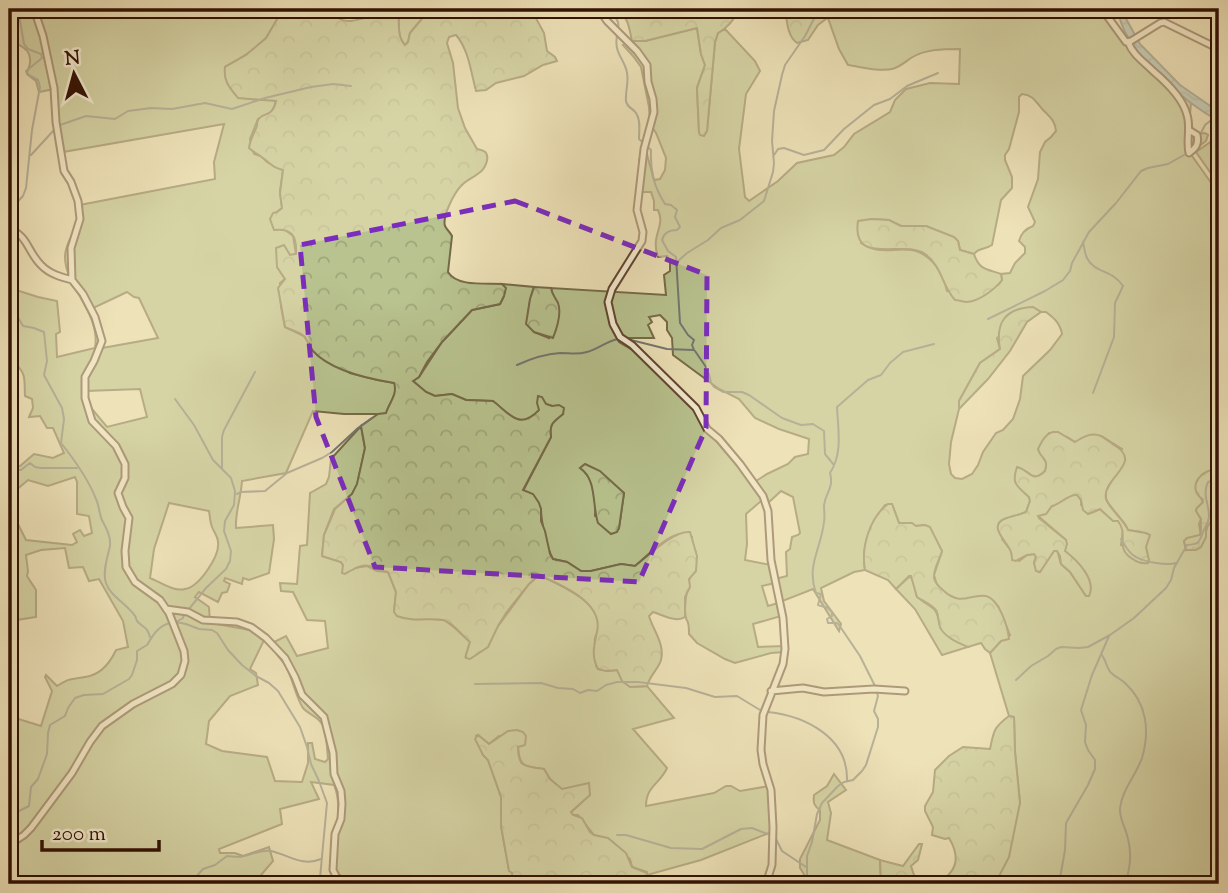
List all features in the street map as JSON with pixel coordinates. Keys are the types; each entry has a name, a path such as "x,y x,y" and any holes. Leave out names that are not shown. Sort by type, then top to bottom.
{"street":[{"path":"9,845 31,828 72,774 102,726 133,704 172,684 181,675 185,662 184,652 166,609 160,600 135,582 126,567 125,551 130,518 118,492 125,478 125,464 116,446 92,421 85,397 85,377 102,341 95,317 72,280 71,248 80,219 78,201 64,170 56,122 54,88 34,9"},
{"path":"599,9 647,65 654,113 644,149 637,210 643,232 642,241 612,289 608,302 613,324 620,337 632,345 696,408 707,429 740,464 762,496 768,511 771,559 785,632 783,664 763,715 761,750 771,790 773,827 772,865 766,884"},
{"path":"1102,9 1124,41 1138,37 1164,22 1219,50"},
{"path":"1129,41 1131,49 1181,102 1187,114 1189,130"},
{"path":"9,75 14,91 9,114"},
{"path":"9,229 23,237 43,267 56,276 72,280"},
{"path":"166,609 188,612 203,621 237,622 251,627 285,658 302,695 324,717 342,804 341,819 335,834 333,870 345,884"},
{"path":"771,691 803,688 824,692 874,689 905,691"}],"highlighted area":[{"path":"515,201 707,275 706,428 639,582 375,567 316,417 300,245"}],"green space":[{"path":"9,9 283,9 263,41 225,67 238,97 276,100 270,112 258,119 250,139 254,154 283,170 280,192 282,208 277,212 284,229 293,236 296,254 288,253 277,267 285,279 280,283 285,327 304,336 313,351 350,373 395,383 394,395 386,414 313,411 286,473 242,481 236,528 273,525 274,539 269,573 249,580 243,578 242,584 225,578 224,581 230,584 218,602 199,592 195,597 209,607 210,623 250,630 264,640 250,669 256,673 258,685 230,696 209,721 206,744 222,751 267,757 275,781 302,782 308,763 308,743 312,743 315,759 325,762 328,759 322,723 303,708 286,667 272,643 286,636 297,656 328,648 325,621 307,620 293,592 281,591 280,583 297,584 300,546 307,545 310,493 326,484 331,459 361,426 365,448 357,485 352,494 334,509 324,535 322,556 355,568 367,566 388,572 396,592 394,611 397,616 444,620 470,642 466,655 498,626 529,584 539,575 577,595 593,609 597,618 595,645 598,669 618,670 629,685 647,686 674,718 633,729 667,768 648,794 646,806 714,793 726,786 740,791 769,786 774,831 701,860 647,875 647,872 632,867 630,859 601,837 594,835 578,815 573,815 571,812 579,805 550,779 544,769 524,765 518,746 499,736 489,744 478,735 476,736 483,755 488,760 501,797 501,826 513,884 325,884 335,882 331,862 338,797 334,785 311,782 319,799 280,809 282,824 219,849 220,853 243,856 269,847 273,861 261,875 262,884 9,884 9,716 41,726 52,691 46,675 57,686 68,680 90,676 104,668 116,650 128,647 123,621 99,579 89,581 83,567 69,568 65,548 41,550 26,555 27,576 36,590 36,617 11,621 9,625 9,506 26,540 72,545 77,542 73,534 80,530 84,536 92,533 89,516 77,514 75,477 48,486 28,480 9,496 9,468 20,466 34,454 53,458 64,453 53,428 47,428 40,416 29,417 33,408 32,399 25,396 23,375 16,365 15,352 9,341 9,275 16,290 57,301 60,332 56,334 57,357 95,348 93,323 71,279 65,257 80,205 215,179 214,162 224,124 63,152 54,89 39,92 36,81 27,72 30,60 27,51 9,41","holes":["127,292 139,298 158,338 102,348 93,308","140,389 147,417 107,427 92,409 86,391","169,503 209,511 218,548 207,570 191,587 176,589 150,578 154,549"]},
{"path":"283,9 332,9 339,18 347,21 372,16 376,9 398,9 399,33 405,45 410,33 430,9 531,9 544,33 547,51 557,61 543,65 524,76 476,91 464,48 456,35 449,37 447,43 453,63 458,108 477,149 484,151 487,158 481,172 458,189 447,211 445,226 452,236 448,272 452,277 465,282 502,284 506,288 500,304 472,310 442,342 419,377 413,381 435,396 452,394 466,400 493,401 520,420 539,410 538,396 542,397 546,404 564,408 563,414 552,424 551,437 523,490 533,494 539,503 541,521 553,559 567,562 581,571 621,564 635,566 669,539 690,532 697,556 696,571 689,579 690,587 685,597 685,617 674,619 653,612 649,616 662,654 647,686 630,687 622,681 617,670 598,669 594,655 597,621 594,612 579,596 539,575 506,613 488,647 470,659 466,658 466,655 470,642 447,622 397,616 394,612 396,592 388,572 366,566 345,574 342,573 341,562 322,556 324,535 335,509 352,494 357,484 365,448 361,426 378,414 386,413 395,387 394,383 362,376 330,364 313,351 303,335 285,327 278,288 285,279 277,267 276,248 284,245 290,255 296,254 296,242 289,232 274,230 270,219 273,213 282,208 280,193 283,170 274,167 249,148 258,120 270,113 276,101 238,98 225,76 225,67 246,55 266,38"},
{"path":"398,9 430,9 410,33 405,45 399,33"},
{"path":"619,9 737,9 733,20 718,33 715,42 707,131 704,136 699,132 697,88 705,65 697,28 645,41 632,41 627,21"},
{"path":"785,9 852,9 834,13 818,25 808,40 797,43 789,32"},
{"path":"852,9 1101,9 1121,37 1131,42 1174,89 1191,103 1193,131 1208,135 1206,141 1190,153 1219,194 1219,471 1202,475 1196,484 1203,503 1196,510 1201,519 1201,535 1184,541 1186,550 1206,532 1215,501 1211,484 1219,482 1219,884 995,884 1020,803 1014,717 1009,716 990,653 1010,635 998,606 980,597 958,599 946,594 937,585 934,575 942,551 929,527 899,523 892,504 885,505 868,536 864,553 865,570 854,572 821,588 824,601 841,624 839,631 813,589 780,602 775,583 762,586 768,606 778,603 781,616 753,624 758,647 784,646 784,652 735,663 697,643 689,634 685,604 696,552 693,549 692,537 680,534 674,536 635,566 621,564 581,571 567,562 553,559 545,535 541,509 523,491 551,437 552,424 563,414 546,404 535,415 527,419 517,419 493,401 466,400 452,394 435,396 413,381 419,377 442,342 472,310 500,304 505,288 502,284 534,287 529,305 530,320 534,332 549,338 556,300 551,288 666,295 664,275 670,271 670,262 667,256 658,257 656,243 660,216 658,210 654,210 651,192 641,192 639,160 645,147 654,180 660,179 665,170 666,158 650,124 641,67 623,45 697,28 705,65 697,88 699,132 707,131 718,33 725,29 755,61 760,71 746,94 739,149 745,197 749,201 778,181 797,163 834,155 854,134 890,112 895,100 906,89 930,83 959,84 960,49 922,53 898,67 887,70 848,65 828,18","holes":["1022,94 1034,100 1052,120 1056,131 1040,152 1038,179 1028,207 1035,222 1019,241 1025,247 1025,253 1010,273 1001,274 1002,280 999,284 981,297 947,291 938,269 927,257 908,250 880,250 861,243 871,219 889,220 901,226 926,226 954,237 960,250 974,254 992,245 1001,200 1012,188 1012,177 1005,155 1019,112 1019,97","1033,307 1052,316 1061,330 1062,334 1050,350 1023,376 1020,399 1013,419 1003,430 996,433 972,474 962,479 955,478 951,474 949,464 959,401 980,363 1000,349 997,338","660,315 667,322 673,355 719,389 739,399 755,418 809,439 808,454 795,457 788,464 753,483 677,391 634,351 619,342 621,338 654,338 648,325 652,322 649,317","1049,433 1067,437 1075,442 1101,436 1122,449 1106,491 1106,498 1128,530 1141,532 1147,541 1146,547 1121,545 1123,530 1118,521 1100,509 1091,513 1081,505 1077,495 1073,494 1037,515 1066,540 1065,551 1086,596 1070,572 1061,564 1057,550 1039,572 1034,563 1034,554 1019,561 1002,539 1021,514 1026,512 1030,501 1025,493 1028,473 1034,477 1039,476 1045,471 1047,464 1038,449","580,468 624,493 619,528 595,516 593,489 585,472","781,491 793,497 800,533 792,537 790,549 786,552 787,576 775,579 771,565 745,560 746,514 761,501 764,504"]},
{"path":"1219,136 1219,185 1196,152"},
{"path":"889,220 901,226 926,226 954,237 960,250 974,254 981,266 1001,274 1002,280 991,291 977,299 967,302 955,300 935,264 925,254 916,250 870,248 862,243 858,235 858,221"},
{"path":"534,287 551,288 558,303 559,316 553,338 534,332 526,324"},
{"path":"1033,307 1041,312 1027,322 1010,351 959,409 959,401 980,363 1000,349 999,331 1005,318 1016,310"},
{"path":"1053,432 1075,442 1087,436 1101,436 1122,452 1124,464 1106,491 1106,499 1128,530 1150,535 1146,547 1149,560 1148,563 1141,563 1126,554 1118,521 1113,521 1100,509 1088,514 1083,510 1077,495 1052,506 1046,514 1038,516 1066,540 1065,551 1088,577 1091,590 1089,596 1086,596 1070,572 1061,564 1057,551 1054,551 1040,572 1036,571 1034,554 1012,560 1010,549 998,529 1004,519 1026,512 1030,501 1015,481 1017,467 1034,476 1041,475 1046,466 1038,449"},
{"path":"585,464 600,471 624,493 617,532 611,534 598,523 592,485 580,468"},
{"path":"1211,470 1219,471 1219,482 1211,486 1215,497 1212,508 1216,515 1206,528 1206,537 1201,547 1186,550 1184,541 1200,535 1201,531 1201,519 1196,511 1203,502 1196,491 1196,482"},
{"path":"888,504 892,504 899,523 930,527 942,551 934,575 939,586 956,598 991,598 1002,614 1009,639 1001,641 990,653 981,643 968,647 960,644 942,631 936,610 917,597 911,576 896,589 888,580 865,570 864,552 871,525"},
{"path":"910,576 917,597 936,611 941,629 968,647 942,655 915,609 896,589"},
{"path":"1009,716 1014,717 1020,803 1009,857 995,884 936,884 953,870 956,858 949,838 932,835 933,827 925,811 933,792 935,770 963,747 990,749 995,730"},
{"path":"517,730 526,736 525,745 518,747 521,763 528,767 544,769 550,779 562,789 589,783 590,795 571,812 582,818 594,835 608,838 626,853 632,867 647,875 627,884 513,884 501,826 501,797 488,760 475,739 478,735 489,744 508,731"},
{"path":"834,774 846,790 828,802 831,813 827,840 880,860 881,884 807,884 800,868 800,859 820,820 820,810 814,804 814,795 827,786"},
{"path":"919,844 922,844 918,860 911,866 914,875 922,884 881,884 880,860 903,866"}],"water":[{"path":"1118,9 1124,9 1124,15 1140,44 1180,85 1219,112 1219,121 1190,102 1157,74 1130,41"}],"waterway":[{"path":"9,211 23,196 26,188 40,87 38,80 26,71 42,58 41,54 28,49 24,44 18,9"},
{"path":"607,9 617,20 617,48 627,76 626,101 638,116 639,139 651,150 655,185 665,204 677,210 675,217 680,227 666,233 662,240 668,251 676,257 680,323 694,340 694,350"},
{"path":"677,262 721,228 740,220 764,201 773,172 774,111 782,75 785,65 819,9"},
{"path":"774,155 778,149 784,148 804,155 824,150 844,129 874,105 890,99 907,86 938,73"},
{"path":"60,125 86,116 115,119 128,111 151,108 172,109 205,103 232,109 311,87 333,84 351,86"},
{"path":"1200,135 1205,125 1214,118"},
{"path":"31,155 54,130"},
{"path":"988,319 1063,280 1089,232 1141,171 1168,164 1184,155"},
{"path":"1083,242 1090,263 1114,277 1123,286 1115,303 1114,337 1093,393"},
{"path":"9,302 23,326 44,332 47,361 44,375 62,408 64,419 61,443 89,485 109,535 106,583 150,637"},
{"path":"517,365 549,354 587,352 618,339"},
{"path":"627,339 667,349 693,350"},
{"path":"875,686 860,656 839,625 828,623 827,619 832,616 832,612 818,605 821,594 816,593 813,583 813,566 822,532 830,473 837,457 837,407 868,380 881,375 903,352 934,344"},
{"path":"695,351 706,367 714,387 723,392 742,392 782,418 801,425 813,424 824,431 825,454 834,465"},
{"path":"222,469 224,430 255,372"},
{"path":"175,399 194,425 213,460 231,478 235,491 234,505 225,521 224,531 231,551 230,561 226,569 189,609"},
{"path":"237,494 265,491 287,473 332,452 372,418"},
{"path":"9,470 21,470 30,463 41,468 77,468"},
{"path":"1016,680 1056,649 1088,647 1110,635 1134,618 1166,588 1187,545 1198,542 1208,523 1206,486 1208,482 1219,479"},
{"path":"1121,539 1131,554 1140,559 1162,564 1176,563"},
{"path":"178,621 184,614"},
{"path":"176,622 217,633 242,665 278,691 300,727 327,803 320,878 322,884"},
{"path":"9,816 29,806 31,787 38,779 47,754 50,725 65,716 75,698 103,694 129,679 137,660 137,651 147,645 159,629 170,623"},
{"path":"1059,884 1066,823 1095,769 1095,760 1085,742 1086,725 1081,710 1109,636"},
{"path":"1102,655 1110,672 1125,683 1138,699 1145,718 1146,738 1142,758 1123,795 1120,808 1130,850 1126,882"},
{"path":"475,684 541,683 573,689 580,693 597,691 617,682 638,682 686,688 715,697 737,696 760,710"},
{"path":"807,884 807,856 817,814 822,803 838,786 853,780 866,765 878,727 874,711 877,693"},
{"path":"768,712 796,718 822,731 840,752 847,780"},
{"path":"617,835 626,835 671,848 702,849 741,829 752,828 770,835"},
{"path":"776,839 782,851 806,867"},
{"path":"193,884 203,869 215,865 227,856 242,857 267,851 308,862 321,859"}]}
